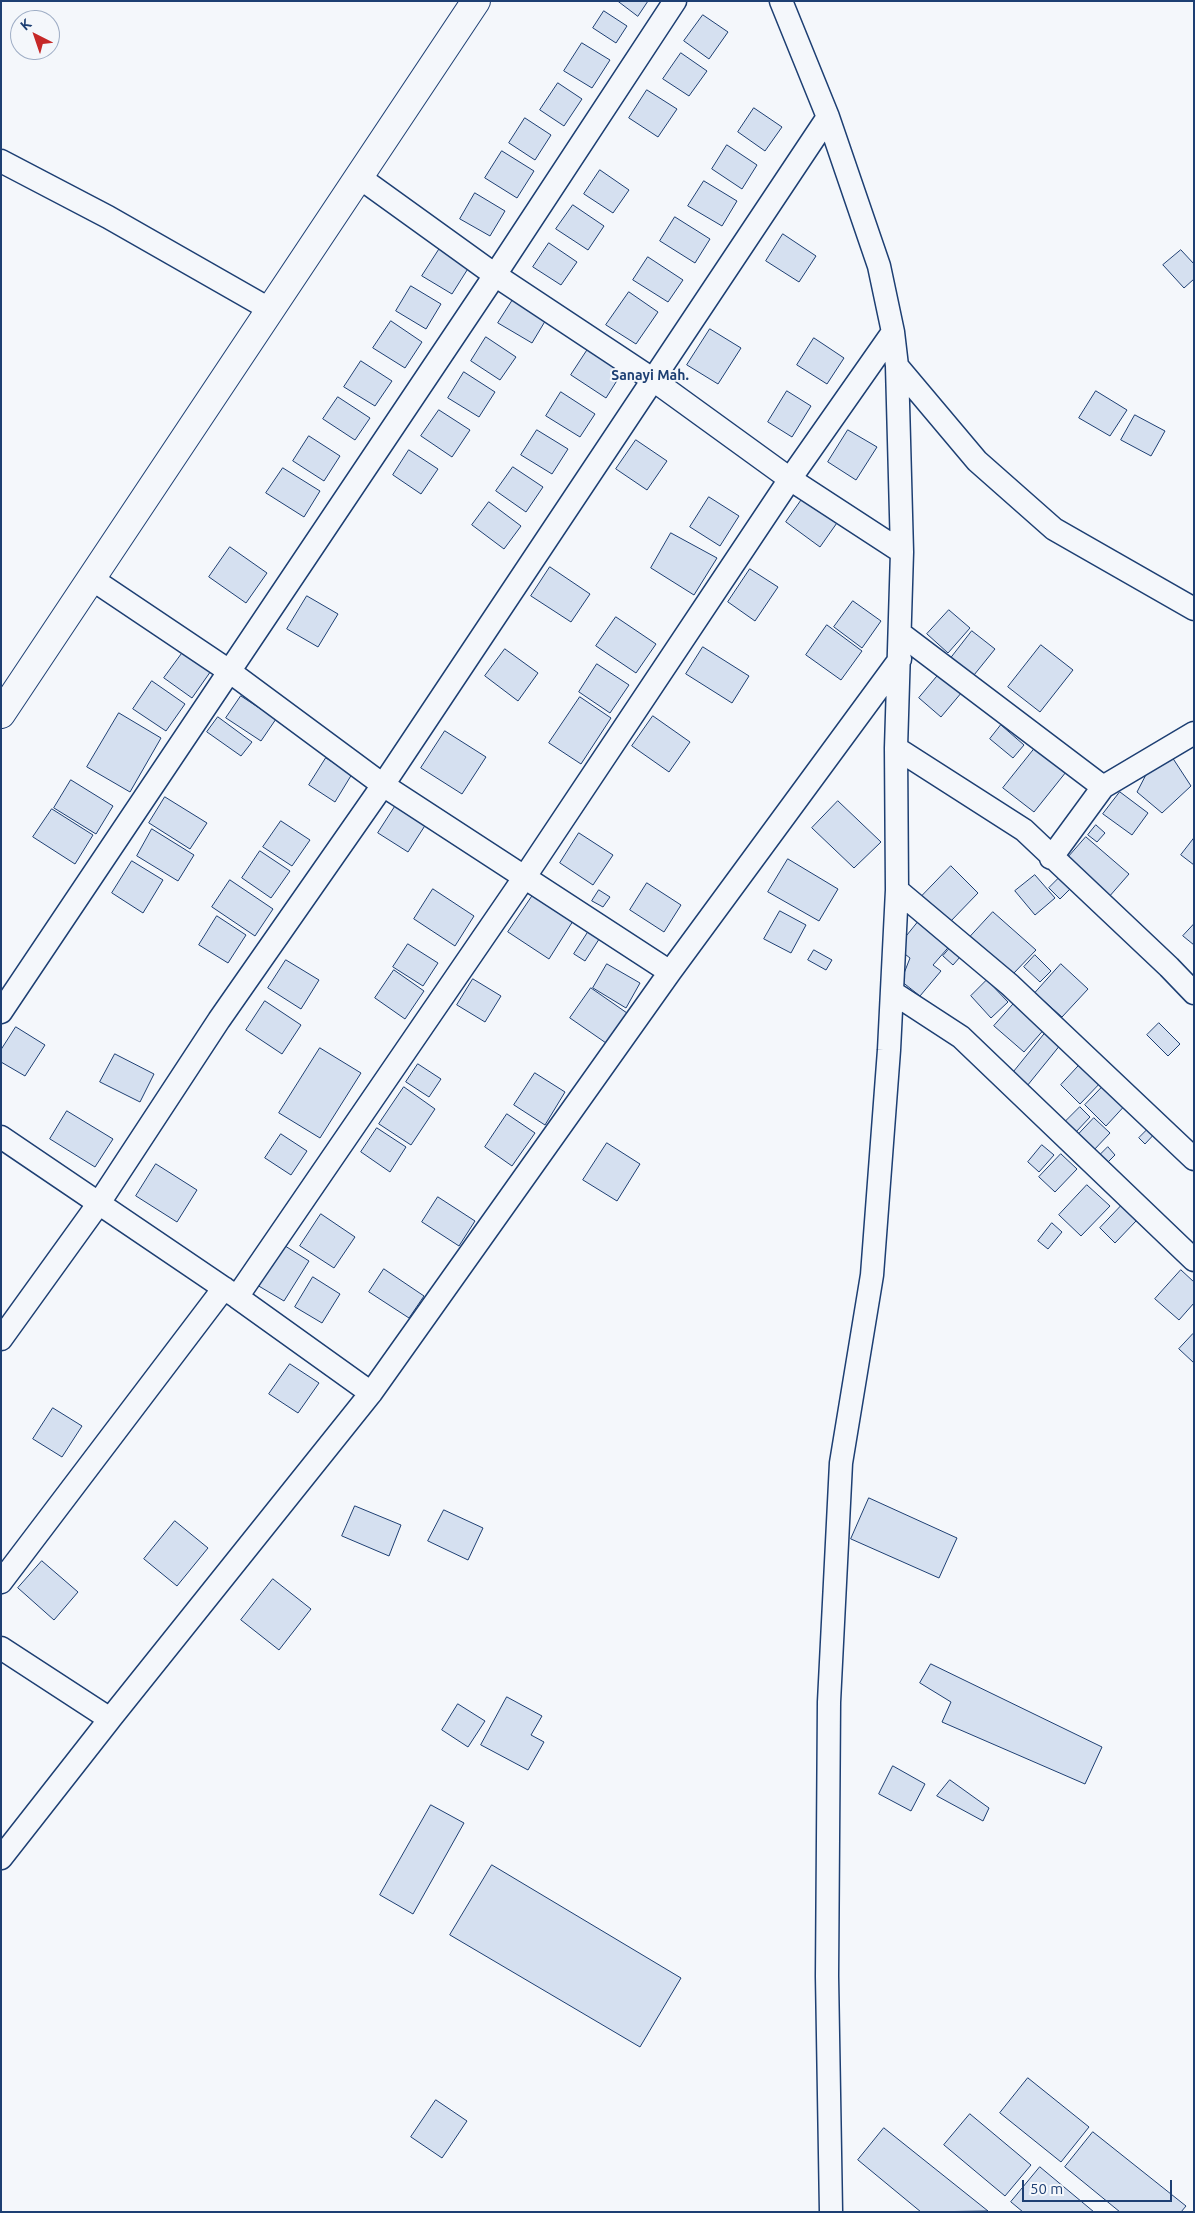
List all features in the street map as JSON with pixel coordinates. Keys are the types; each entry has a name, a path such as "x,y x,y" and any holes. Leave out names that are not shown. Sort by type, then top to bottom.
{"main road":[{"path":"1,714 476,1"}],"street":[{"path":"1,1012 495,275 675,1"},
{"path":"781,1 828,117 879,266 893,332 897,366 902,552 901,634 896,748 897,890 892,992 872,1275 841,1463 829,1702 827,1976 831,2212"},
{"path":"1,1339 99,1203 219,1020 383,785 828,117"},
{"path":"1,161 108,217 271,310"},
{"path":"359,177 495,275 652,379 790,479 902,552"},
{"path":"1,1582 231,1293 524,878 790,479 893,332"},
{"path":"897,366 978,461 1054,529 1194,609"},
{"path":"92,579 229,671 383,785 670,972"},
{"path":"901,634 1103,787"},
{"path":"1,1858 371,1393 670,972 900,659"},
{"path":"1051,858 1103,787 1194,733"},
{"path":"896,748 1024,830 1051,858 1170,968 1194,993"},
{"path":"897,890 1010,985 1194,1159"},
{"path":"892,992 960,1037 1194,1260"},
{"path":"1,1136 231,1293 371,1393"},
{"path":"1,1648 110,1719"}],"building":[{"path":"618,1 648,1 638,16"},
{"path":"604,11 627,26 616,43 593,28"},
{"path":"703,15 728,32 709,59 684,41"},
{"path":"582,43 610,60 592,88 564,71"},
{"path":"681,53 707,71 689,96 663,79"},
{"path":"558,83 582,99 564,126 540,110"},
{"path":"647,90 677,109 658,137 629,118"},
{"path":"754,108 782,127 765,151 738,132"},
{"path":"525,118 551,135 535,160 509,143"},
{"path":"727,145 757,165 742,189 712,169"},
{"path":"502,151 534,171 517,198 485,178"},
{"path":"600,170 629,190 613,213 584,194"},
{"path":"704,181 737,201 722,226 688,206"},
{"path":"475,193 505,211 490,236 460,219"},
{"path":"573,205 604,226 588,250 556,229"},
{"path":"675,217 710,239 695,263 660,241"},
{"path":"783,234 816,256 799,282 766,261"},
{"path":"549,243 577,262 561,285 533,267"},
{"path":"440,248 469,267 452,294 422,276"},
{"path":"1181,250 1194,264 1194,279 1184,288 1163,265"},
{"path":"648,257 683,280 668,302 633,280"},
{"path":"411,286 441,304 426,329 396,311"},
{"path":"629,292 658,312 636,344 606,325"},
{"path":"514,298 547,318 532,343 498,323"},
{"path":"391,321 422,342 405,368 373,348"},
{"path":"710,329 741,348 718,384 687,365"},
{"path":"486,337 516,357 500,380 471,361"},
{"path":"814,338 844,358 827,384 797,365"},
{"path":"588,349 623,371 606,398 571,375"},
{"path":"361,361 392,381 375,406 344,387"},
{"path":"464,372 495,392 479,417 448,398"},
{"path":"787,391 811,406 792,437 768,422"},
{"path":"1096,391 1127,410 1110,436 1079,418"},
{"path":"561,392 595,414 580,437 546,416"},
{"path":"338,397 370,418 355,440 323,419"},
{"path":"439,410 470,430 452,457 421,436"},
{"path":"1135,415 1165,431 1151,456 1121,440"},
{"path":"537,430 568,449 552,474 521,455"},
{"path":"848,430 877,447 856,480 828,462"},
{"path":"309,436 340,456 324,481 293,461"},
{"path":"636,440 667,461 647,490 616,469"},
{"path":"409,450 438,469 421,494 393,475"},
{"path":"513,467 543,487 526,512 496,491"},
{"path":"283,468 320,491 304,517 266,493"},
{"path":"805,495 839,520 820,547 786,522"},
{"path":"709,497 739,516 720,546 690,527"},
{"path":"489,502 521,526 504,549 472,525"},
{"path":"671,533 717,558 694,595 651,568"},
{"path":"230,547 267,573 246,603 209,577"},
{"path":"550,567 590,594 571,622 531,596"},
{"path":"750,569 778,587 755,621 728,602"},
{"path":"307,596 338,614 318,647 287,629"},
{"path":"853,601 881,621 862,648 834,627"},
{"path":"949,610 970,628 948,653 927,634"},
{"path":"616,617 656,644 636,673 596,646"},
{"path":"827,625 862,651 841,680 806,655"},
{"path":"972,631 995,649 974,675 951,658"},
{"path":"1041,645 1073,670 1040,712 1008,687"},
{"path":"703,647 749,676 732,703 686,674"},
{"path":"186,648 213,668 192,698 164,678"},
{"path":"505,649 538,673 518,701 485,676"},
{"path":"597,664 629,685 610,713 579,692"},
{"path":"940,673 962,692 941,717 919,698"},
{"path":"152,681 185,704 166,731 133,709"},
{"path":"241,696 276,719 261,741 226,718"},
{"path":"580,697 611,718 581,764 549,743"},
{"path":"119,713 161,738 130,792 87,767"},
{"path":"653,716 690,742 669,772 632,746"},
{"path":"218,717 252,742 241,756 207,732"},
{"path":"1001,725 1024,745 1013,758 990,739"},
{"path":"445,731 486,757 462,794 421,768"},
{"path":"1035,748 1066,772 1034,812 1003,788"},
{"path":"1172,757 1191,786 1162,813 1137,792 1150,767"},
{"path":"326,758 352,774 335,802 309,785"},
{"path":"71,780 113,806 96,834 54,808"},
{"path":"1120,792 1148,813 1132,835 1103,814"},
{"path":"165,797 207,823 190,849 149,823"},
{"path":"838,801 881,842 854,868 812,828"},
{"path":"396,805 426,824 408,852 378,833"},
{"path":"52,809 93,835 75,864 33,837"},
{"path":"281,821 310,840 292,866 263,847"},
{"path":"1096,825 1105,833 1097,842 1088,835"},
{"path":"152,829 194,855 178,881 137,856"},
{"path":"579,833 613,855 593,885 560,863"},
{"path":"1086,837 1129,874 1108,898 1065,861"},
{"path":"1194,838 1194,865 1181,855"},
{"path":"260,851 290,871 271,898 242,878"},
{"path":"788,859 838,889 819,921 768,892"},
{"path":"132,861 163,880 143,913 112,893"},
{"path":"951,866 978,893 949,923 922,896"},
{"path":"1035,875 1055,898 1035,915 1015,891"},
{"path":"1059,878 1070,889 1060,899 1049,888"},
{"path":"230,880 273,909 255,936 212,907"},
{"path":"647,883 681,905 664,932 630,910"},
{"path":"433,889 474,916 455,946 414,919"},
{"path":"599,890 610,897 603,907 592,901"},
{"path":"533,895 573,921 549,959 508,932"},
{"path":"780,911 806,925 791,953 764,939"},
{"path":"993,912 1036,950 1013,974 970,937"},
{"path":"217,916 246,935 228,963 199,945"},
{"path":"922,917 953,942 933,965 941,971 920,996 901,981 910,958 897,948"},
{"path":"1194,924 1194,945 1183,936"},
{"path":"592,926 603,933 585,961 574,954"},
{"path":"408,944 438,963 423,986 393,967"},
{"path":"950,948 960,957 953,965 943,956"},
{"path":"814,950 832,960 826,970 808,960"},
{"path":"1035,955 1051,971 1040,982 1024,967"},
{"path":"286,960 319,980 301,1009 268,988"},
{"path":"607,964 640,983 626,1008 593,988"},
{"path":"1061,964 1088,989 1062,1017 1035,993"},
{"path":"394,970 424,991 405,1019 375,998"},
{"path":"473,979 501,996 485,1022 457,1005"},
{"path":"987,980 1008,1002 991,1018 971,996"},
{"path":"591,988 627,1013 606,1043 570,1018"},
{"path":"1017,1000 1047,1026 1024,1052 994,1026"},
{"path":"265,1001 301,1025 282,1054 246,1030"},
{"path":"1159,1023 1180,1044 1168,1056 1147,1035"},
{"path":"16,1027 45,1045 25,1076 1,1062 1,1050"},
{"path":"1046,1032 1061,1044 1027,1086 1012,1074"},
{"path":"320,1048 361,1073 320,1138 279,1113"},
{"path":"115,1054 154,1074 140,1102 100,1082"},
{"path":"1084,1060 1104,1079 1080,1104 1061,1085"},
{"path":"418,1064 441,1079 429,1097 406,1082"},
{"path":"535,1073 565,1092 545,1125 514,1105"},
{"path":"1108,1081 1129,1101 1106,1126 1085,1105"},
{"path":"404,1087 435,1109 411,1145 379,1124"},
{"path":"1080,1107 1090,1117 1075,1133 1064,1123"},
{"path":"67,1111 113,1139 95,1167 50,1139"},
{"path":"507,1114 535,1133 512,1166 485,1147"},
{"path":"1094,1118 1110,1133 1093,1151 1077,1136"},
{"path":"1152,1125 1158,1130 1145,1144 1139,1138"},
{"path":"377,1128 406,1147 390,1172 361,1152"},
{"path":"281,1134 307,1151 291,1175 265,1158"},
{"path":"607,1143 640,1164 617,1201 583,1180"},
{"path":"1042,1145 1054,1155 1039,1172 1028,1162"},
{"path":"1108,1147 1115,1155 1106,1164 1098,1157"},
{"path":"1061,1154 1077,1169 1055,1192 1039,1177"},
{"path":"156,1164 197,1190 177,1222 136,1196"},
{"path":"1087,1185 1110,1206 1081,1236 1059,1215"},
{"path":"438,1197 475,1221 459,1246 422,1222"},
{"path":"1121,1206 1136,1221 1115,1243 1100,1228"},
{"path":"321,1214 355,1237 334,1268 300,1246"},
{"path":"1052,1223 1062,1232 1048,1249 1038,1241"},
{"path":"282,1244 309,1261 284,1301 257,1285"},
{"path":"384,1269 424,1296 409,1318 369,1292"},
{"path":"1181,1270 1194,1282 1194,1303 1179,1320 1155,1299"},
{"path":"313,1277 340,1294 322,1323 295,1307"},
{"path":"1194,1335 1194,1363 1179,1349"},
{"path":"290,1364 319,1383 298,1413 269,1394"},
{"path":"53,1408 82,1426 62,1457 33,1439"},
{"path":"869,1498 957,1538 939,1578 851,1539"},
{"path":"355,1506 401,1525 389,1556 342,1536"},
{"path":"444,1510 483,1528 468,1560 428,1541"},
{"path":"175,1521 208,1548 177,1586 144,1559"},
{"path":"42,1561 78,1592 54,1620 18,1588"},
{"path":"273,1579 311,1609 279,1650 241,1620"},
{"path":"931,1664 1102,1747 1085,1784 942,1722 951,1702 920,1683"},
{"path":"507,1697 542,1716 531,1735 544,1742 528,1770 481,1745"},
{"path":"458,1704 485,1721 468,1747 442,1730"},
{"path":"893,1766 925,1784 911,1811 879,1794"},
{"path":"950,1780 989,1808 983,1821 937,1796"},
{"path":"431,1805 464,1823 413,1914 380,1895"},
{"path":"492,1865 681,1978 640,2047 450,1935"},
{"path":"1028,2078 1089,2127 1061,2162 1000,2113"},
{"path":"436,2100 467,2121 442,2158 411,2137"},
{"path":"970,2114 1031,2165 1005,2196 944,2145"},
{"path":"884,2128 988,2211 921,2212 858,2160"},
{"path":"1093,2132 1186,2206 1181,2212 1120,2212 1065,2167"},
{"path":"1040,2167 1094,2212 1023,2212 1011,2202"}],"district":[{"name":"Sanayi Mah.","path":"650,375"}]}
